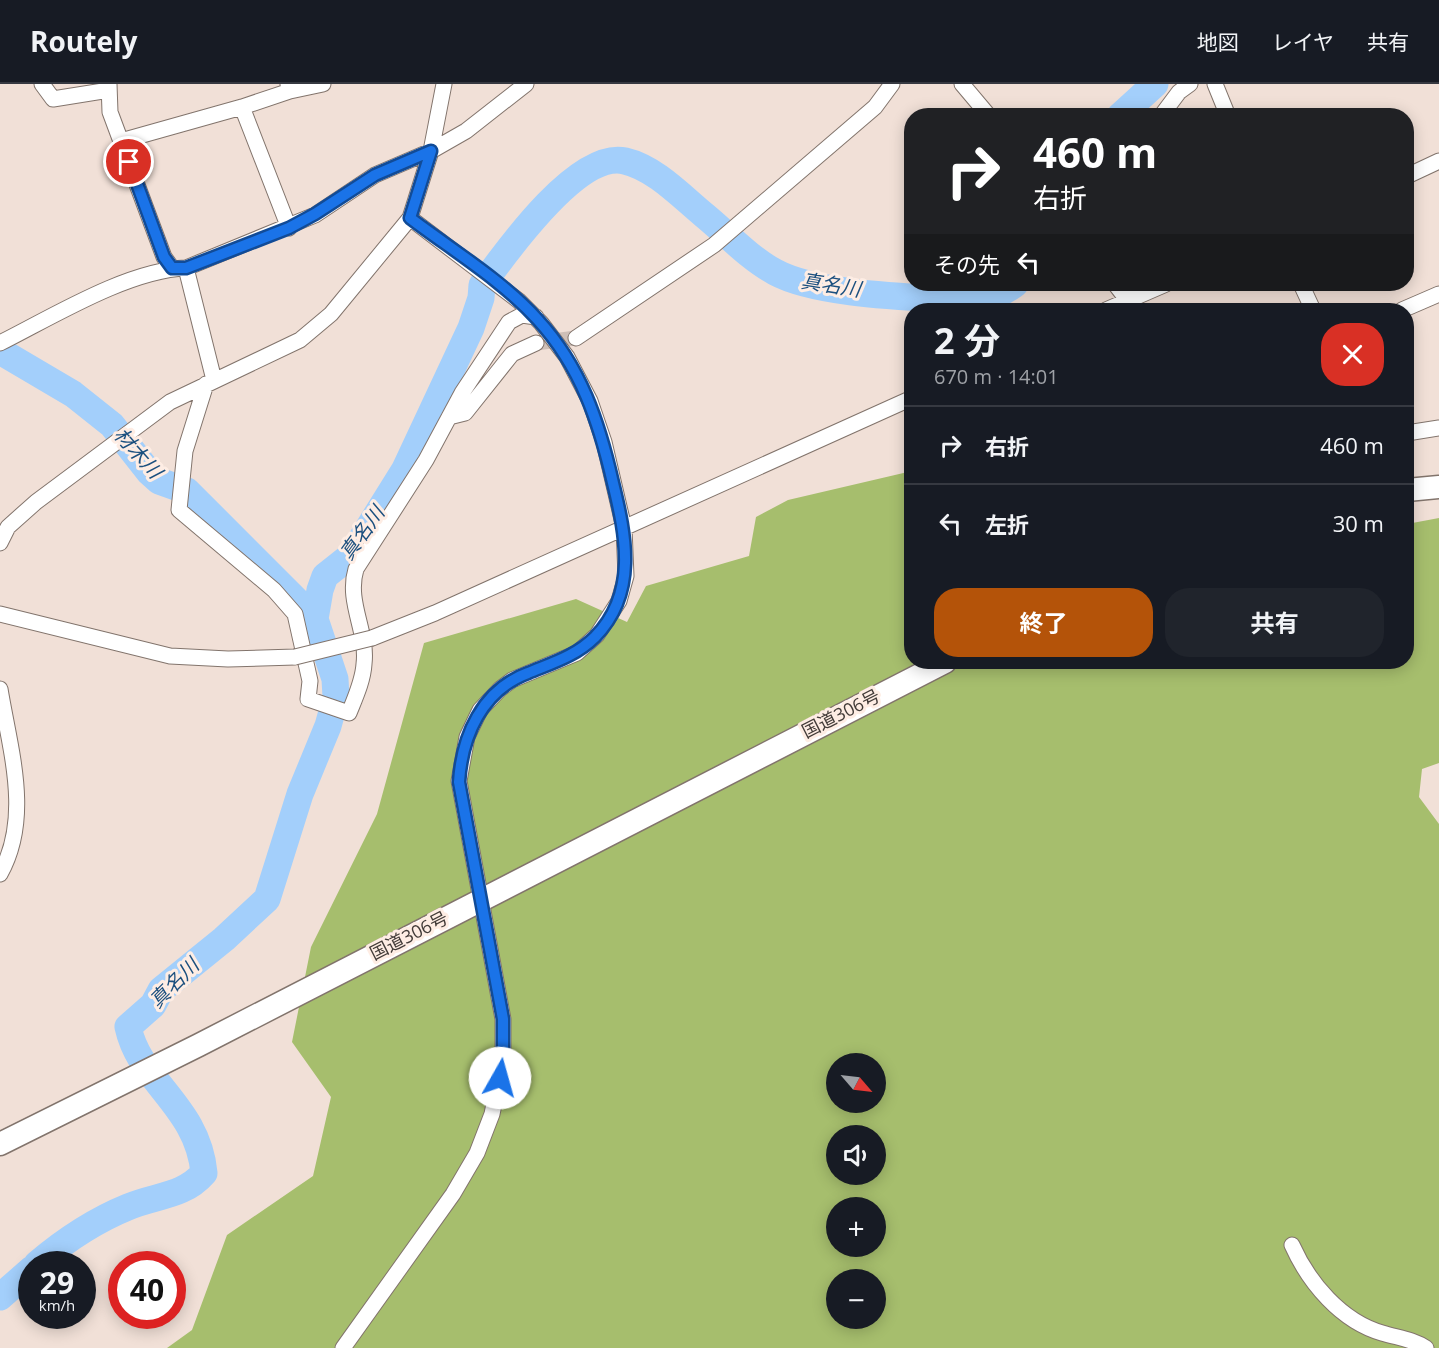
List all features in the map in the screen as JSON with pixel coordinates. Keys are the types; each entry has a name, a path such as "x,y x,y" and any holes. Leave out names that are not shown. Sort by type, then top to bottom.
{"highway":[{"path":"1414,489 1439,487"},
{"name":"国道306号","path":"0,1144 199,1045 931,669"}],"street":[{"path":"42,84 53,99 109,87 110,112 164,257 179,268 210,382 185,451 179,510 274,590 295,614 310,681 308,699 349,713 364,665 364,649 352,597 352,582 356,569 426,460 449,417 509,322 522,315 536,317"},
{"path":"121,141 242,107 289,87 323,84"},
{"path":"0,543 9,527 36,502 170,402 300,340 332,314 410,218 431,151 444,84"},
{"path":"4,341 101,291 179,268 289,228 375,175 431,151 466,131 526,84"},
{"path":"576,338 714,245 875,107 892,84"},
{"path":"962,84 982,108"},
{"path":"1167,108 1179,92 1190,84"},
{"path":"1215,84 1225,108"},
{"path":"242,107 289,228"},
{"path":"1414,173 1439,161"},
{"path":"344,1348 453,1194 477,1153 492,1114 503,1060 503,1019 459,782 467,737 480,710 500,689 512,680 577,652 597,635 613,612 623,588 627,560 624,528 601,432 590,400 567,357 536,317 519,301 410,218"},
{"path":"1136,303 1155,291"},
{"path":"1414,305 1439,294"},
{"path":"449,417 465,413 512,354 536,343"},
{"path":"0,614 170,656 228,659 295,657 372,638 624,528 904,402"},
{"path":"1414,432 1439,428"},
{"path":"0,689 17,798 16,835 0,874"},
{"path":"1292,1245 1324,1295 1344,1314 1381,1333 1410,1340 1426,1348"}],"green space":[{"path":"904,473 904,669 1414,669 1414,523 1439,518 1439,763 1422,769 1419,797 1439,824 1439,1348 167,1348 192,1330 227,1235 313,1176 331,1097 292,1042 311,947 377,814 424,643 576,599 627,622 646,586 749,556 756,517 788,500"}],"waterway":[{"name":"真名川","path":"1129,108 1155,84"},
{"name":"真名川","path":"54,1251 104,1218 138,1203 187,1187 204,1173 200,1150 191,1130 144,1064 134,1047 128,1027 153,1005 161,990 224,939 267,899 300,794 328,726 336,697 335,679 315,619 325,576 349,557 405,469 471,328 481,298 482,285 525,228 545,206 586,171 606,162 625,161 657,176 756,260 794,280 843,291 972,301 995,296 1005,291"},
{"name":"材木川","path":"0,351 73,394 112,425 149,472 159,481 187,491 315,619"},
{"name":"真名川","path":"0,1297 18,1281"}],"tunnel":[{"path":"536,343 576,338"}],"route":[{"path":"129,162 164,257 172,268 186,268 289,228 375,175 431,151 410,218 519,301 536,317 567,357 590,400 604,442 624,528 626,576 619,601 597,635 587,645 566,658 512,680 490,699 480,710 467,737 460,765 459,782 503,1019 503,1060 500,1078"}]}
